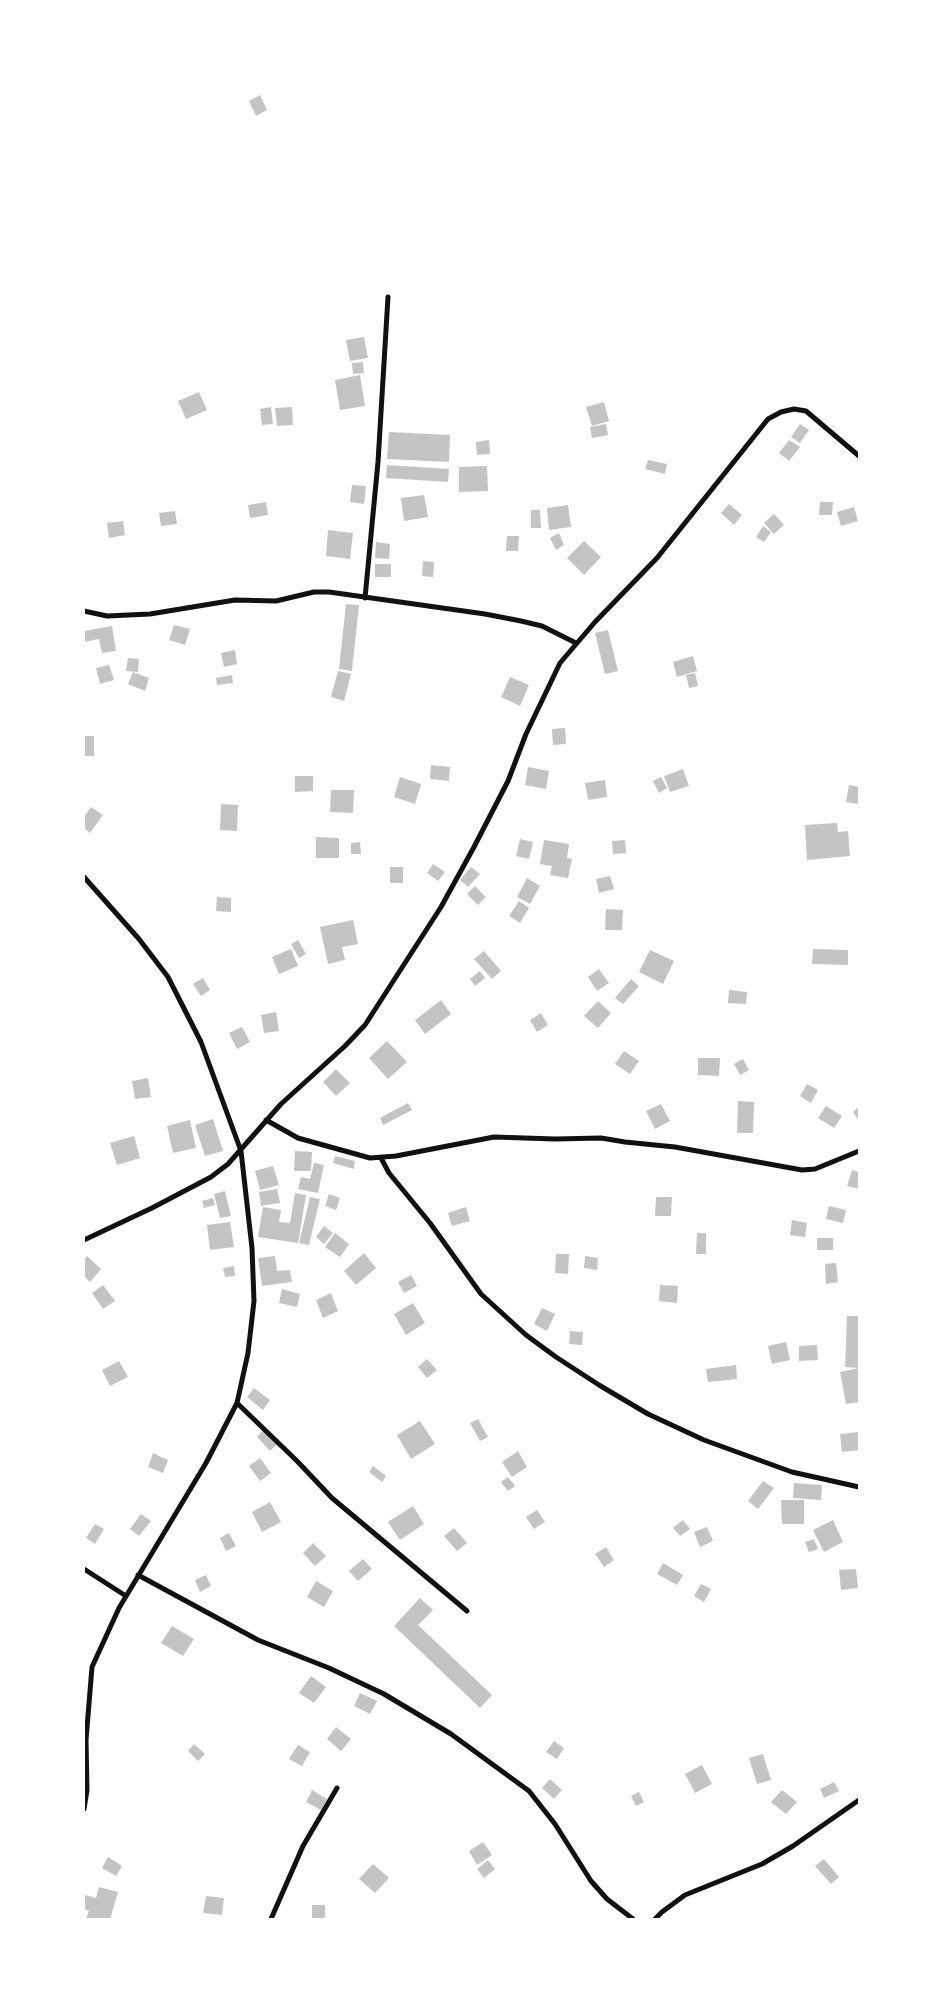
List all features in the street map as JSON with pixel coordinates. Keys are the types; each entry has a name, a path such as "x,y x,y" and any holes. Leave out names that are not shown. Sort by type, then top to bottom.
{"street":[{"path":"365,598 378,462 388,297"},
{"path":"84,1240 152,1208 211,1177 228,1164 281,1104 345,1046 365,1025 441,907 508,781 526,734 556,671 576,643 657,558 768,419 781,412 794,409 806,410 859,456"},
{"path":"84,611 107,616 150,614 235,600 276,601 314,592 329,592 485,614 521,621 542,626 576,643"},
{"path":"84,877 139,939 168,977 201,1042 241,1151 252,1248 254,1301 248,1353 237,1403 206,1463 126,1596 92,1667 86,1740 87,1790 84,1809"},
{"path":"266,1120 298,1138 358,1156 381,1158 494,1137 601,1138 675,1146 802,1170 815,1169 859,1151"},
{"path":"381,1158 389,1173 430,1222 481,1294 526,1335 556,1357 648,1414 704,1440 792,1472 859,1487"},
{"path":"237,1403 332,1498 467,1611"},
{"path":"84,1569 126,1596"},
{"path":"138,1575 258,1640 329,1668 384,1694 451,1734 529,1791 555,1824 590,1881 607,1899 633,1919"},
{"path":"271,1919 303,1846 337,1788"},
{"path":"655,1919 685,1895 762,1864 793,1846 859,1800"}],"building":[{"path":"260,95 267,110 256,116 249,101"},
{"path":"364,337 368,358 350,361 346,340"},
{"path":"363,362 364,373 353,374 352,363"},
{"path":"360,375 365,406 340,410 335,380"},
{"path":"199,392 207,410 186,419 178,401"},
{"path":"604,402 609,421 592,426 586,407"},
{"path":"271,407 273,424 262,425 260,409"},
{"path":"292,407 293,425 277,426 275,408"},
{"path":"606,424 608,435 592,438 590,427"},
{"path":"800,424 809,430 800,443 791,437"},
{"path":"389,432 450,435 449,462 387,459"},
{"path":"489,440 490,454 477,455 476,442"},
{"path":"789,440 800,447 789,461 779,453"},
{"path":"648,460 667,464 665,474 645,469"},
{"path":"387,465 449,469 448,482 386,478"},
{"path":"487,466 488,491 459,492 459,467"},
{"path":"352,485 366,486 364,504 350,502"},
{"path":"424,495 428,517 404,521 401,498"},
{"path":"266,502 268,515 250,518 248,505"},
{"path":"820,502 833,502 832,515 819,515"},
{"path":"729,504 742,515 734,525 721,513"},
{"path":"568,505 571,527 549,530 547,508"},
{"path":"854,507 858,521 841,526 837,512"},
{"path":"531,510 540,510 541,528 531,528"},
{"path":"175,511 177,524 161,526 159,513"},
{"path":"774,514 784,525 774,534 764,523"},
{"path":"123,521 125,535 109,538 107,523"},
{"path":"763,526 771,532 764,542 756,537"},
{"path":"328,530 353,533 350,559 326,556"},
{"path":"559,533 564,545 556,550 550,538"},
{"path":"507,536 519,536 518,551 506,551"},
{"path":"584,541 601,557 584,575 567,558"},
{"path":"376,542 390,544 389,559 375,558"},
{"path":"423,561 434,562 433,577 422,576"},
{"path":"375,564 391,564 391,577 375,577"},
{"path":"346,604 359,605 352,671 339,669"},
{"path":"174,625 190,629 185,645 169,640"},
{"path":"112,626 116,651 102,653 99,639 84,642 84,631"},
{"path":"608,630 618,671 605,674 595,633"},
{"path":"235,650 237,664 224,667 221,653"},
{"path":"693,656 697,671 677,677 673,662"},
{"path":"128,658 139,659 138,672 126,671"},
{"path":"109,665 114,680 100,684 96,668"},
{"path":"338,671 351,674 344,701 331,697"},
{"path":"133,672 149,678 145,691 128,684"},
{"path":"695,673 698,686 689,688 686,675"},
{"path":"232,675 233,683 217,685 216,678"},
{"path":"510,677 529,685 520,706 501,697"},
{"path":"565,728 566,744 553,745 552,729"},
{"path":"84,736 94,736 94,756 84,756"},
{"path":"431,765 450,767 449,781 430,779"},
{"path":"528,767 549,771 546,789 525,785"},
{"path":"683,769 689,786 670,792 664,776"},
{"path":"295,776 313,776 313,791 295,792"},
{"path":"400,777 421,784 415,804 394,797"},
{"path":"661,777 667,788 659,793 653,781"},
{"path":"605,780 607,797 588,800 585,783"},
{"path":"849,785 859,787 859,804 846,802"},
{"path":"331,790 354,790 353,813 330,812"},
{"path":"221,804 238,805 237,831 220,830"},
{"path":"91,807 103,815 90,833 84,828 84,817"},
{"path":"837,823 838,832 848,831 850,856 807,860 805,825"},
{"path":"316,837 339,838 339,858 316,858"},
{"path":"520,839 533,842 529,859 516,856"},
{"path":"544,840 569,844 567,858 572,859 568,878 550,875 552,866 540,864"},
{"path":"625,840 626,853 613,854 612,841"},
{"path":"360,842 361,854 351,854 351,843"},
{"path":"433,864 445,872 438,881 427,873"},
{"path":"390,867 403,867 403,883 390,883"},
{"path":"471,867 480,874 468,887 460,880"},
{"path":"610,876 614,889 599,893 596,879"},
{"path":"527,878 540,886 530,904 517,897"},
{"path":"475,886 486,897 478,905 467,894"},
{"path":"217,897 231,898 231,912 216,911"},
{"path":"519,901 529,908 520,923 509,916"},
{"path":"606,909 623,910 622,930 605,930"},
{"path":"353,920 358,944 342,947 345,960 328,964 320,927"},
{"path":"298,940 306,954 299,958 291,944"},
{"path":"291,949 298,966 279,974 272,957"},
{"path":"813,949 848,950 848,965 812,964"},
{"path":"650,950 674,961 663,984 639,972"},
{"path":"484,951 501,971 492,979 474,959"},
{"path":"599,969 609,983 597,991 588,977"},
{"path":"480,971 485,978 475,986 470,979"},
{"path":"203,978 210,990 201,996 193,984"},
{"path":"631,979 639,986 623,1004 615,998"},
{"path":"729,990 747,992 746,1004 728,1003"},
{"path":"441,1000 451,1014 425,1034 415,1020"},
{"path":"598,1001 611,1013 598,1028 584,1016"},
{"path":"276,1012 279,1031 264,1033 261,1015"},
{"path":"541,1013 548,1025 537,1032 530,1020"},
{"path":"242,1027 250,1042 237,1049 229,1033"},
{"path":"387,1041 407,1062 388,1079 369,1058"},
{"path":"624,1051 639,1061 630,1074 615,1064"},
{"path":"698,1058 720,1058 719,1076 698,1075"},
{"path":"743,1059 749,1070 740,1075 734,1064"},
{"path":"336,1069 350,1083 336,1096 323,1082"},
{"path":"148,1078 151,1097 135,1099 132,1081"},
{"path":"807,1084 818,1090 811,1103 800,1096"},
{"path":"738,1101 754,1102 753,1133 737,1133"},
{"path":"408,1103 412,1110 383,1125 380,1118"},
{"path":"661,1104 670,1121 655,1129 646,1111"},
{"path":"826,1106 842,1116 834,1128 818,1118"},
{"path":"859,1107 859,1121 853,1112"},
{"path":"213,1119 223,1151 205,1156 195,1125"},
{"path":"190,1120 196,1148 173,1153 167,1126"},
{"path":"134,1136 140,1158 117,1165 110,1143"},
{"path":"295,1151 312,1152 311,1171 294,1171"},
{"path":"335,1156 355,1161 354,1169 333,1163"},
{"path":"314,1163 324,1165 318,1193 298,1189 301,1177 310,1179"},
{"path":"273,1166 279,1185 260,1190 255,1171"},
{"path":"852,1170 859,1172 859,1189 847,1186"},
{"path":"277,1189 280,1203 261,1206 259,1192"},
{"path":"225,1191 231,1216 220,1218 214,1194"},
{"path":"295,1193 306,1195 298,1243 258,1237 263,1207 281,1210 279,1222 290,1223"},
{"path":"329,1194 340,1198 336,1210 325,1206"},
{"path":"310,1197 320,1199 309,1245 299,1243"},
{"path":"656,1197 672,1197 671,1216 655,1216"},
{"path":"213,1198 215,1205 204,1208 202,1201"},
{"path":"829,1206 846,1210 843,1223 826,1219"},
{"path":"466,1207 470,1221 452,1226 448,1213"},
{"path":"792,1220 807,1223 805,1237 790,1235"},
{"path":"230,1222 234,1247 210,1250 207,1225"},
{"path":"324,1226 333,1233 324,1244 316,1237"},
{"path":"335,1233 349,1244 340,1257 325,1247"},
{"path":"697,1233 706,1233 706,1254 696,1254"},
{"path":"817,1238 833,1238 833,1250 817,1250"},
{"path":"364,1253 376,1268 356,1285 344,1271"},
{"path":"556,1254 569,1254 568,1274 555,1273"},
{"path":"87,1256 101,1269 90,1282 84,1276 84,1260"},
{"path":"275,1256 277,1271 290,1270 292,1282 262,1286 258,1258"},
{"path":"585,1256 598,1258 597,1270 584,1268"},
{"path":"836,1263 838,1282 826,1284 825,1264"},
{"path":"234,1266 235,1276 225,1277 223,1268"},
{"path":"411,1275 417,1286 404,1293 398,1282"},
{"path":"103,1285 115,1301 103,1309 92,1293"},
{"path":"660,1285 678,1286 677,1303 659,1301"},
{"path":"282,1289 300,1294 297,1307 279,1303"},
{"path":"331,1293 338,1311 323,1318 316,1300"},
{"path":"413,1303 425,1323 406,1335 394,1314"},
{"path":"542,1308 555,1314 547,1331 534,1324"},
{"path":"847,1316 859,1316 859,1368 845,1367"},
{"path":"570,1331 583,1332 582,1345 569,1344"},
{"path":"786,1342 790,1360 772,1364 768,1346"},
{"path":"817,1345 818,1360 799,1361 799,1346"},
{"path":"427,1359 437,1370 427,1378 418,1367"},
{"path":"119,1361 128,1377 110,1386 102,1370"},
{"path":"736,1365 737,1379 708,1382 706,1369"},
{"path":"859,1368 859,1402 846,1404 840,1372"},
{"path":"254,1388 270,1400 263,1410 247,1397"},
{"path":"478,1419 488,1437 480,1441 470,1423"},
{"path":"420,1421 435,1444 411,1459 397,1435"},
{"path":"263,1430 277,1444 270,1451 257,1437"},
{"path":"859,1432 859,1450 842,1452 840,1434"},
{"path":"518,1451 527,1467 512,1477 502,1462"},
{"path":"153,1453 168,1460 163,1473 148,1467"},
{"path":"260,1458 271,1473 260,1481 249,1466"},
{"path":"373,1466 386,1476 382,1482 369,1472"},
{"path":"508,1477 515,1486 508,1491 501,1482"},
{"path":"763,1481 774,1488 758,1509 748,1501"},
{"path":"794,1483 822,1485 821,1500 793,1498"},
{"path":"781,1500 804,1500 804,1524 782,1524"},
{"path":"270,1502 281,1522 262,1532 252,1512"},
{"path":"413,1506 424,1524 400,1540 388,1522"},
{"path":"537,1510 545,1522 534,1529 526,1517"},
{"path":"141,1514 151,1521 139,1536 130,1529"},
{"path":"683,1520 690,1529 680,1536 673,1528"},
{"path":"833,1520 843,1542 824,1552 813,1530"},
{"path":"95,1524 104,1529 95,1544 86,1538"},
{"path":"707,1527 713,1541 700,1547 694,1532"},
{"path":"454,1528 467,1543 457,1551 444,1536"},
{"path":"229,1533 236,1546 226,1551 220,1538"},
{"path":"814,1539 818,1549 809,1552 805,1542"},
{"path":"313,1543 326,1556 315,1566 303,1553"},
{"path":"606,1547 614,1560 604,1567 595,1554"},
{"path":"363,1559 372,1569 358,1581 349,1571"},
{"path":"663,1563 683,1575 677,1585 657,1574"},
{"path":"856,1569 858,1588 841,1590 839,1570"},
{"path":"206,1575 211,1586 200,1592 195,1580"},
{"path":"316,1581 333,1591 324,1607 307,1597"},
{"path":"701,1584 711,1589 704,1602 694,1596"},
{"path":"420,1598 433,1610 418,1625 492,1695 480,1708 394,1626"},
{"path":"172,1626 194,1639 183,1656 161,1643"},
{"path":"311,1676 326,1687 314,1703 299,1693"},
{"path":"360,1693 377,1701 370,1714 354,1706"},
{"path":"336,1727 351,1739 341,1751 327,1739"},
{"path":"554,1741 564,1748 557,1759 546,1752"},
{"path":"194,1744 205,1754 198,1761 188,1751"},
{"path":"298,1745 310,1752 302,1766 289,1759"},
{"path":"763,1754 771,1780 757,1784 749,1758"},
{"path":"702,1765 712,1784 695,1793 685,1774"},
{"path":"550,1779 562,1790 554,1799 542,1788"},
{"path":"834,1782 839,1791 824,1798 820,1789"},
{"path":"312,1790 327,1799 321,1810 306,1802"},
{"path":"782,1790 797,1802 786,1814 771,1802"},
{"path":"639,1792 644,1802 636,1806 631,1796"},
{"path":"483,1842 492,1855 477,1865 469,1851"},
{"path":"108,1857 122,1866 116,1876 102,1868"},
{"path":"824,1859 839,1877 831,1884 815,1866"},
{"path":"488,1860 495,1869 484,1878 477,1869"},
{"path":"373,1864 389,1878 375,1893 359,1879"},
{"path":"99,1887 118,1892 110,1919 86,1919 89,1911 84,1909 85,1895 96,1898"},
{"path":"206,1896 224,1898 222,1915 203,1913"},
{"path":"312,1905 325,1905 325,1919 312,1919"}]}
